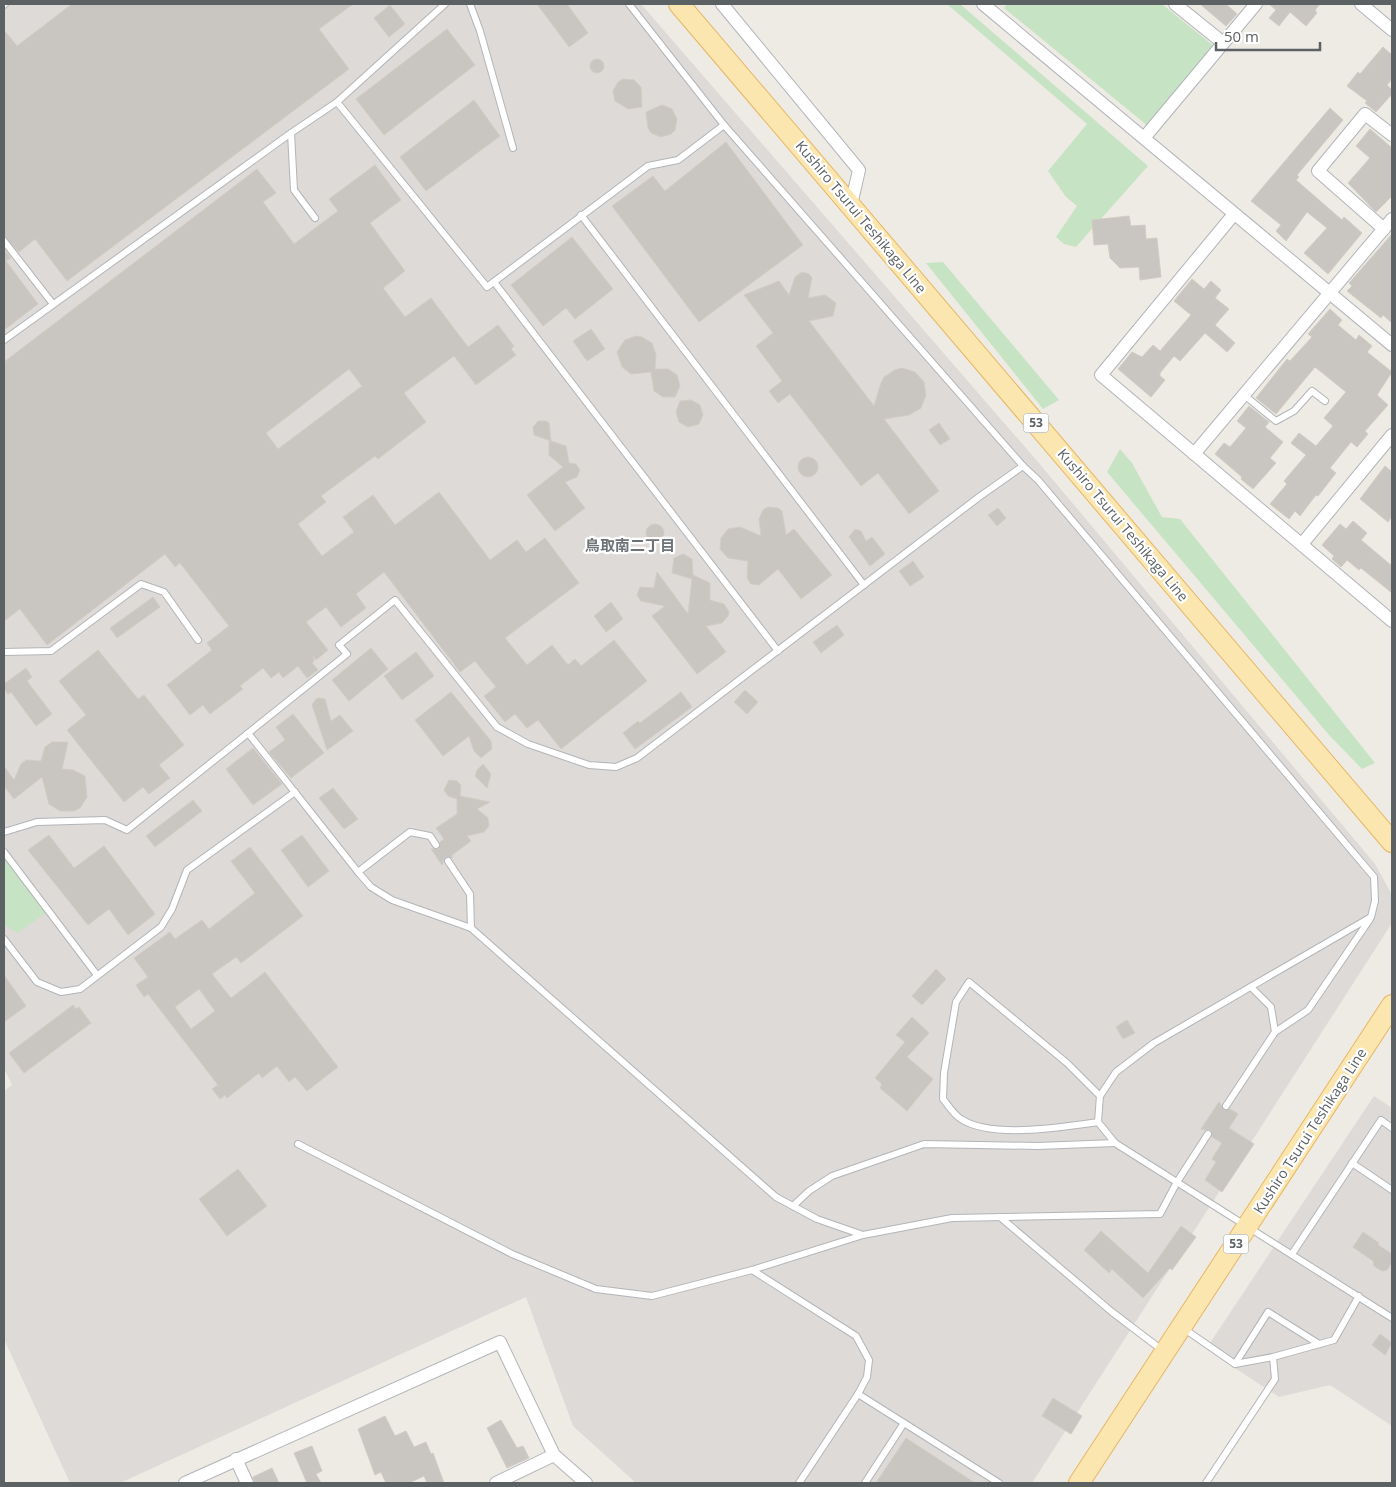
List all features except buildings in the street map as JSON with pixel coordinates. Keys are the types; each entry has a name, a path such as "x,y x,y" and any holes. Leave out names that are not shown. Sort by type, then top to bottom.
{"main road":[{"name":"Kushiro Tsurui Teshikaga Line","path":"679,4 1392,842"},
{"name":"Kushiro Tsurui Teshikaga Line","path":"1079,1483 1392,1005"}],"street":[{"path":"722,4 858,170 851,205"},
{"path":"1175,4 1222,42"},
{"path":"1144,138 1222,42 1256,4"},
{"path":"1361,4 1392,30"},
{"path":"991,6 1234,214 1392,344"},
{"path":"1194,454 1388,224 1318,171 1365,114 1392,136"},
{"path":"1234,214 1100,375 1392,621"},
{"path":"1302,544 1392,435"},
{"path":"185,1483 500,1342 554,1454 586,1483"},
{"path":"496,1483 554,1454"},
{"path":"236,1459 247,1483"}],"lane":[{"path":"4,340 291,133 337,102 445,4"},
{"path":"470,4 480,31 513,148"},
{"path":"629,4 724,125 1023,466 1038,480 1374,877 1375,901 1371,917 1308,1010 1275,1032 1226,1106"},
{"path":"337,102 487,287 648,166 678,160 724,125"},
{"path":"291,133 294,190 315,218"},
{"path":"581,216 864,585"},
{"path":"4,242 53,304"},
{"path":"494,282 778,650"},
{"path":"1244,395 1276,421 1294,411 1312,391 1325,401"},
{"path":"4,832 37,822 105,820 127,830 347,654 339,645 395,600 497,727 528,744 589,765 616,766 637,758 1023,466"},
{"path":"4,652 51,651 142,584 164,592 198,640"},
{"path":"248,733 371,888 392,900 471,928 776,1197 817,1219 863,1234"},
{"path":"4,940 37,982 61,992 80,989 161,927 172,908 188,870 295,792"},
{"path":"358,872 410,832 430,836 436,845"},
{"path":"4,852 97,975"},
{"path":"448,860 470,894 471,928"},
{"path":"1371,917 1154,1043 1116,1072 1100,1096 1098,1122 1115,1142 1247,1228 1292,1254 1392,1318"},
{"path":"1098,1122 1043,1130 988,1128 961,1119 942,1100 944,1072 956,1002 969,982 1067,1063 1100,1096"},
{"path":"1251,987 1271,1007 1275,1032"},
{"path":"1292,1254 1380,1120 1392,1128"},
{"path":"298,1144 512,1254 596,1289 652,1296 752,1270 863,1234 952,1218 1160,1214 1176,1182 1208,1134"},
{"path":"793,1206 809,1191 832,1176 924,1144 1038,1146 1115,1142"},
{"path":"1352,1163 1392,1190"},
{"path":"1000,1217 1112,1312 1165,1352"},
{"path":"752,1270 856,1336 869,1360 867,1376 858,1394 799,1483"},
{"path":"1182,1327 1234,1364 1273,1357 1334,1340 1359,1296"},
{"path":"1234,1364 1268,1312 1319,1344"},
{"path":"1206,1483 1275,1379 1273,1357"},
{"path":"858,1394 999,1483"},
{"path":"865,1483 904,1423"}],"shaded area":[{"path":"4,4 641,4 1038,462 1375,864 1392,895 1392,923 1032,1483 636,1483 573,1426 526,1297 120,1483 70,1483 4,1339 4,1091 12,1085 4,1068"},
{"path":"1374,1096 1392,1108 1392,1426 1330,1385 1279,1397 1206,1349"}],"green space":[{"path":"947,4 960,4 1148,166 1076,247 1064,244 1056,237 1077,206 1066,197 1048,171 1087,124"},
{"path":"1007,4 1162,4 1215,47 1149,127 1004,8"},
{"path":"943,262 1059,400 1043,409 926,263"},
{"path":"1120,449 1132,463 1162,517 1180,519 1375,763 1362,769 1329,735 1107,472"},
{"path":"4,856 46,913 17,933 4,924"}],"district":[{"name":"鳥取南二丁目","path":"630,546"}]}
